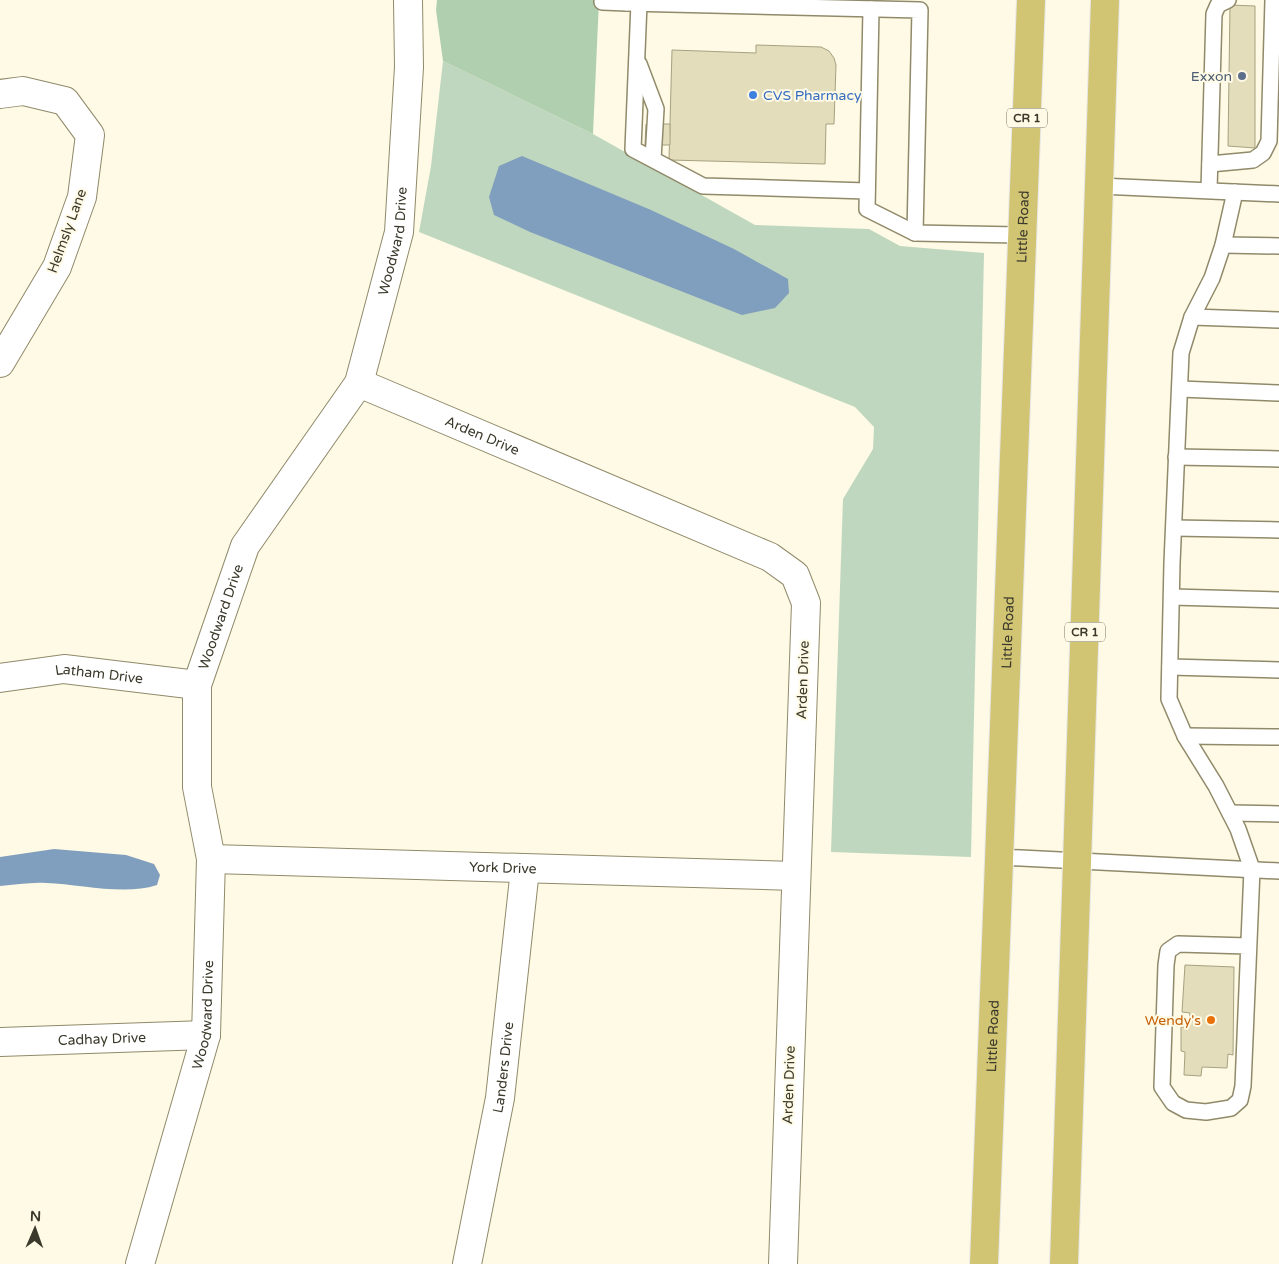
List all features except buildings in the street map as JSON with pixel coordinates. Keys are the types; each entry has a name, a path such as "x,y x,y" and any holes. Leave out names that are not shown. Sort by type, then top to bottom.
{"main road":[{"name":"Little Road","path":"984,1264 1031,0"},
{"name":"CR 1","path":"1064,1264 1105,0"}],"street":[{"name":"Woodward Drive","path":"140,1264 206,1035 211,858 197,787 197,685 245,546 359,383 399,232 409,67 408,0"},
{"name":"Helmsly Lane","path":"0,94 23,91 65,101 90,135 82,197 57,267 0,363"},
{"name":"Arden Drive","path":"359,383 770,556 795,575 806,603 783,1264"},
{"name":"Latham Drive","path":"0,678 64,670 197,685"},
{"name":"York Drive","path":"211,858 796,876"},
{"name":"Landers Drive","path":"467,1264 500,1098 525,869"},
{"name":"Cadhay Drive","path":"0,1042 206,1035"}],"lane":[{"path":"1209,190 1214,14 1218,5 1228,0"},
{"path":"1210,164 1253,160 1264,153 1269,141 1273,0"},
{"path":"602,2 920,10 915,233"},
{"path":"631,2 636,58 633,149 703,186 867,191"},
{"path":"871,9 867,209 915,233 1023,235"},
{"path":"636,58 656,109 653,159"},
{"path":"1100,186 1279,194"},
{"path":"1235,192 1223,245 1212,278 1192,318 1181,353 1176,457 1170,699 1185,736 1216,786 1238,829 1252,869 1245,1050 1243,1086 1240,1100 1231,1108 1219,1111 1186,1110 1172,1102 1162,1087 1168,952 1178,944 1248,946"},
{"path":"1223,245 1279,246"},
{"path":"1192,318 1279,320"},
{"path":"1180,389 1279,393"},
{"path":"1176,457 1279,459"},
{"path":"1174,528 1279,530"},
{"path":"1172,597 1279,600"},
{"path":"1170,667 1279,670"},
{"path":"1185,736 1279,737"},
{"path":"1230,813 1279,814"},
{"path":"999,857 1279,871"}],"green space":[{"path":"437,0 599,0 593,134 443,61 436,10"},
{"path":"443,61 593,134 755,225 869,229 900,246 984,253 971,857 831,852 843,499 873,449 874,427 855,407 419,232 431,166"}],"water":[{"path":"522,156 651,210 734,249 788,279 789,293 775,308 742,315 530,232 494,215 489,197 499,166"},
{"path":"54,849 126,855 154,864 160,875 157,885 131,889 40,883 0,886 0,857"}],"place":[{"name":"Exxon","path":"1242,76"},
{"name":"CVS Pharmacy","path":"753,95"},
{"name":"Wendy's","path":"1211,1020"}]}
